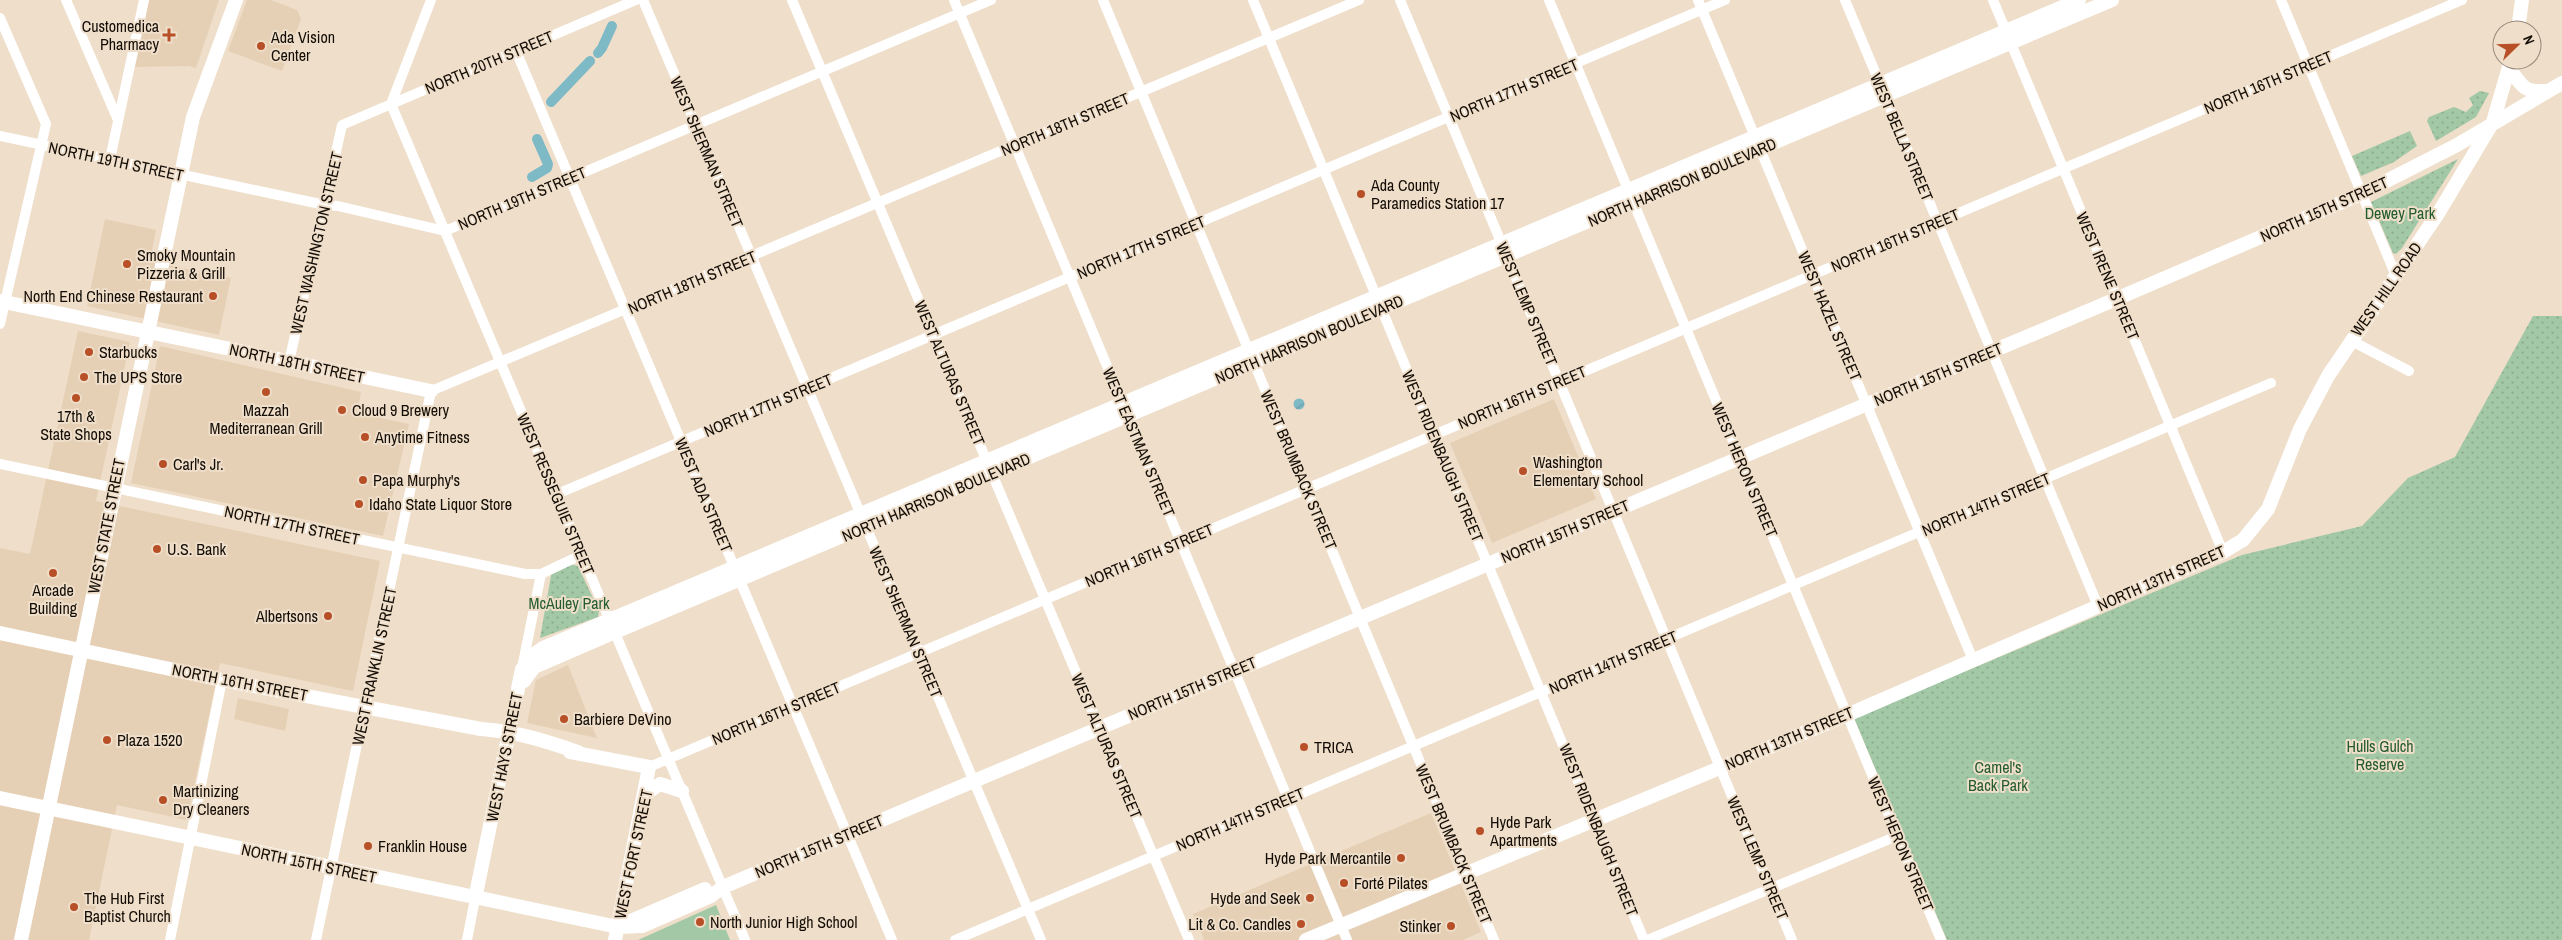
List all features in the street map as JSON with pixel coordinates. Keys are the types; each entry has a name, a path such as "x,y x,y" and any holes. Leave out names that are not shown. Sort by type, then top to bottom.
{"street":[{"path":"66,0 118,120"},
{"path":"110,159 144,0"},
{"name":"WEST STATE STREET","path":"21,940 193,117 236,0"},
{"path":"391,104 431,0"},
{"name":"NORTH 20TH STREET","path":"342,125 636,0"},
{"name":"WEST SHERMAN STREET","path":"643,0 1041,940"},
{"name":"WEST ALTURAS STREET","path":"792,0 1189,940"},
{"name":"WEST EASTMAN STREET","path":"954,0 1347,940"},
{"name":"NORTH 19TH STREET","path":"0,136 325,205 338,206 445,231 991,0"},
{"name":"WEST BRUMBACK STREET","path":"1103,0 1494,940"},
{"name":"WEST RIDENBAUGH STREET","path":"1253,0 1646,940"},
{"name":"NORTH 18TH STREET","path":"2,302 431,392 1359,0"},
{"name":"WEST LEMP STREET","path":"1400,0 1792,940"},
{"name":"WEST HERON STREET","path":"1549,0 1940,940"},
{"name":"NORTH 17TH STREET","path":"557,494 1576,64 1700,5 1725,0"},
{"name":"WEST BELLA STREET","path":"1845,0 2098,606"},
{"name":"WEST IRENE STREET","path":"1993,0 2223,552"},
{"name":"NORTH HARRISON BOULEVARD","path":"2008,37 2078,0"},
{"name":"NORTH HARRISON BOULEVARD","path":"517,692 534,667 613,626 2008,37 2112,0"},
{"path":"2281,0 2396,276"},
{"name":"NORTH 16TH STREET","path":"0,633 222,680 481,730 495,739 508,737 649,767 2308,65 2449,2 2462,0"},
{"path":"2519,20 2522,0"},
{"name":"WEST HAZEL STREET","path":"1700,5 1973,660"},
{"path":"0,18 46,124 2,302 0,324"},
{"name":"WEST ADA STREET","path":"516,51 892,940"},
{"name":"WEST HILL ROAD","path":"2261,519 2268,509 2300,429 2328,376 2350,340 2439,212 2493,122 2508,70"},
{"path":"2513,70 2522,87 2530,92 2548,92"},
{"name":"NORTH 15TH STREET","path":"0,798 191,839 330,866 616,933 707,888 723,887 2117,299 2361,194 2434,157 2562,83"},
{"name":"WEST RESSEGUIE STREET","path":"391,104 746,940"},
{"name":"WEST WASHINGTON STREET","path":"289,362 342,125"},
{"path":"2350,340 2409,371"},
{"name":"NORTH 14TH STREET","path":"954,940 2271,384"},
{"name":"WEST FRANKLIN STREET","path":"316,940 431,392"},
{"name":"NORTH 17TH STREET","path":"0,464 525,574 541,574 582,555"},
{"name":"NORTH 13TH STREET","path":"1306,940 1847,715 2223,552 2243,540 2261,519"},
{"name":"WEST HAYS STREET","path":"467,940 541,574"},
{"name":"NORTH HARRISON BOULEVARD","path":"522,669 543,648 613,626"},
{"path":"170,940 222,680"},
{"name":"WEST FORT STREET","path":"616,933 649,767"},
{"path":"644,798 648,792 660,784 682,791"},
{"path":"1646,940 1897,836"}],"shaded area":[{"path":"149,0 219,0 196,68 189,66 135,67"},
{"path":"247,0 271,0 297,10 301,19 282,71 228,51"},
{"path":"105,219 156,230 150,261 231,278 219,335 87,306"},
{"path":"78,331 130,342 96,501 380,561 353,691 220,663 187,820 117,805 89,940 0,940 0,548 30,554"},
{"path":"160,346 361,392 357,413 409,424 383,536 131,483"},
{"name":"Washington Elementary School","path":"1554,399 1596,499 1492,543 1450,443"},
{"path":"568,665 597,738 527,723 536,680"},
{"path":"238,698 289,709 285,731 234,719"},
{"path":"1431,813 1481,932 1463,940 1204,940 1193,914"}],"green space":[{"path":"2480,91 2489,93 2476,117 2436,141 2427,121 2429,117 2454,107 2466,112 2473,105 2469,98"},
{"name":"Dewey Park","path":"2410,131 2417,146 2394,162 2361,176 2352,156"},
{"name":"Dewey Park","path":"2458,159 2402,248 2396,254 2393,253 2371,202"},
{"name":"Hulls Gulch Reserve","path":"2533,316 2562,316 2562,940 1947,940 1854,718 2242,555 2362,526 2408,478 2455,457"},
{"name":"McAuley Park","path":"569,564 578,566 599,611 598,617 540,638 552,570"},
{"name":"North Junior High School","path":"716,905 730,940 638,940"}],"water":[{"path":"1299,398 1305,404 1299,410 1293,404"}],"waterway":[{"path":"598,53 612,26"},
{"path":"551,102 590,61"},
{"path":"532,177 547,168 548,164 537,139"}],"place":[{"name":"Customedica Pharmacy","path":"169,35"},
{"name":"Ada Vision Center","path":"261,46"},
{"name":"Ada County Paramedics Station 17","path":"1361,194"},
{"name":"Smoky Mountain Pizzeria & Grill","path":"127,264"},
{"name":"North End Chinese Restaurant","path":"213,296"},
{"name":"Starbucks","path":"89,352"},
{"name":"The UPS Store","path":"84,377"},
{"name":"Mazzah Mediterranean Grill","path":"266,392"},
{"name":"17th & State Shops","path":"76,398"},
{"name":"Cloud 9 Brewery","path":"342,410"},
{"name":"Anytime Fitness","path":"365,437"},
{"name":"Carl's Jr.","path":"163,464"},
{"name":"Washington Elementary School","path":"1523,471"},
{"name":"Papa Murphy's","path":"363,480"},
{"name":"Idaho State Liquor Store","path":"359,504"},
{"name":"U.S. Bank","path":"157,549"},
{"name":"Arcade Building","path":"53,573"},
{"name":"Albertsons","path":"328,616"},
{"name":"Barbiere DeVino","path":"564,719"},
{"name":"Plaza 1520","path":"107,740"},
{"name":"TRICA","path":"1304,747"},
{"name":"Martinizing Dry Cleaners","path":"163,800"},
{"name":"Hyde Park Apartments","path":"1480,831"},
{"name":"Franklin House","path":"368,846"},
{"name":"Hyde Park Mercantile","path":"1401,858"},
{"name":"Forté Pilates","path":"1344,883"},
{"name":"Hyde and Seek","path":"1310,898"},
{"name":"The Hub First Baptist Church","path":"74,907"},
{"name":"North Junior High School","path":"700,922"},
{"name":"Lit & Co. Candles","path":"1301,924"},
{"name":"Stinker","path":"1451,926"}],"park label":[{"name":"Camel's Back Park","path":"1998,776"}]}
